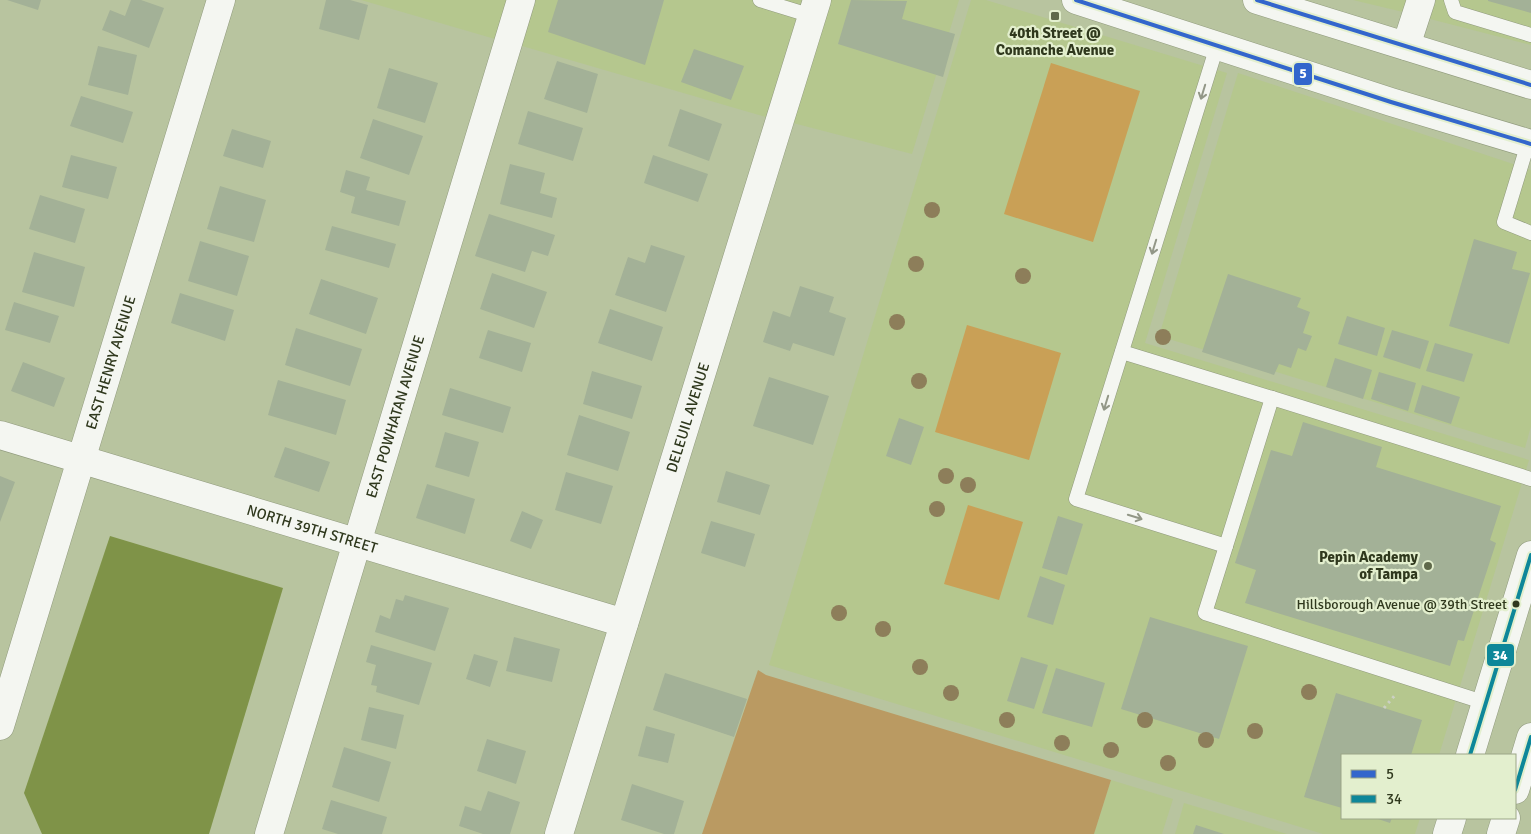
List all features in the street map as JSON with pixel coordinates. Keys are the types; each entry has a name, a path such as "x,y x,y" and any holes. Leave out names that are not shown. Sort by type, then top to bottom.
{"street":[{"name":"EAST HENRY AVENUE","path":"0,726 221,0"},
{"name":"EAST POWHATAN AVENUE","path":"269,834 522,0"},
{"path":"1076,0 1391,102 1530,143"},
{"path":"1257,0 1297,6 1406,46 1531,85"},
{"path":"1406,46 1421,0"},
{"name":"DELEUIL AVENUE","path":"559,834 814,8"},
{"name":"NORTH 39TH STREET","path":"0,435 624,623"},
{"path":"1470,754 1531,555"},
{"path":"1516,787 1531,736"},
{"path":"1447,834 1452,819"},
{"path":"1466,819 1467,834"},
{"path":"1501,834 1506,819"}],"lane":[{"path":"760,0 814,8"},
{"path":"1451,0 1455,12 1531,35"},
{"path":"1217,46 1076,499 1226,546"},
{"path":"1530,143 1504,222 1531,233"},
{"path":"1122,352 1531,479"},
{"path":"1272,398 1205,613 1486,703"}],"shaded area":[{"path":"361,0 507,0 495,39"},
{"path":"536,0 802,0 766,117 522,46"},
{"path":"831,0 959,0 912,154 793,123"},
{"path":"971,0 986,0 1227,73 1145,343 1529,460 1439,754 1341,754 1341,819 1420,819 1415,834 1323,834 769,665"},
{"path":"1353,0 1407,0 1403,12"},
{"path":"1436,0 1531,0 1531,45 1430,19"},
{"path":"1051,63 1140,91 1093,242 1004,214"},
{"path":"1238,73 1531,170 1531,426 1525,448 1159,336"},
{"path":"967,325 1061,353 1029,460 935,432"},
{"path":"968,505 1023,522 999,600 944,584"},
{"path":"110,536 283,588 209,834 42,834 24,793"},
{"path":"758,670 766,675 1111,780 1094,834 702,834"},
{"path":"1111,780 1173,799 1162,834 1094,834"},
{"path":"1184,803 1287,834 1175,834"}],"building":[{"path":"7,0 41,0 38,10"},
{"path":"131,0 141,0 164,8 149,48 102,30 110,10 125,16"},
{"path":"326,0 350,0 368,5 359,40 319,29"},
{"path":"558,0 664,0 645,65 548,32"},
{"path":"851,0 907,1 902,19 955,34 943,77 838,44"},
{"path":"1531,0 1531,13 1488,1"},
{"path":"98,46 137,55 128,95 88,85"},
{"path":"694,49 744,66 731,100 681,82"},
{"path":"557,61 598,74 587,113 544,99"},
{"path":"389,68 438,83 425,123 377,108"},
{"path":"81,96 133,112 123,143 70,126"},
{"path":"680,109 722,124 709,161 668,146"},
{"path":"528,111 583,128 573,161 518,144"},
{"path":"373,119 423,136 409,175 360,158"},
{"path":"232,129 271,141 263,168 223,156"},
{"path":"71,155 117,167 108,199 62,187"},
{"path":"653,155 708,174 698,202 644,183"},
{"path":"510,164 545,173 540,193 557,198 552,218 500,204"},
{"path":"346,170 370,177 366,190 406,201 399,226 351,213 355,197 340,192"},
{"path":"220,186 266,200 254,242 207,229"},
{"path":"40,195 85,209 75,243 29,229"},
{"path":"489,214 555,235 548,256 532,251 525,272 475,256"},
{"path":"332,226 396,244 389,268 325,250"},
{"path":"1474,239 1517,252 1512,269 1530,273 1509,344 1449,326"},
{"path":"200,241 249,256 237,296 188,281"},
{"path":"651,245 685,256 666,312 615,295 628,257 645,263"},
{"path":"34,252 85,267 74,307 22,292"},
{"path":"492,273 547,292 534,328 480,309"},
{"path":"1228,274 1301,298 1297,307 1310,312 1303,333 1312,336 1306,351 1298,348 1291,368 1279,364 1274,375 1202,352"},
{"path":"321,279 378,298 366,334 309,314"},
{"path":"800,286 834,297 829,312 846,318 834,356 793,343 790,351 763,342 773,311 790,317"},
{"path":"180,293 234,310 225,341 171,323"},
{"path":"14,302 59,316 50,343 5,330"},
{"path":"610,309 663,327 652,361 598,343"},
{"path":"1347,316 1385,328 1377,356 1338,344"},
{"path":"296,328 362,349 350,386 285,365"},
{"path":"488,330 531,343 522,372 479,358"},
{"path":"1392,330 1429,341 1420,369 1383,357"},
{"path":"1435,343 1473,354 1464,382 1426,371"},
{"path":"1335,358 1372,370 1363,399 1326,387"},
{"path":"23,362 65,378 54,407 11,391"},
{"path":"592,371 642,386 632,419 583,404"},
{"path":"1379,372 1416,383 1408,411 1371,399"},
{"path":"769,377 829,396 813,445 753,426"},
{"path":"278,380 346,400 336,435 268,415"},
{"path":"1422,385 1460,397 1451,424 1414,412"},
{"path":"450,388 511,407 503,433 442,415"},
{"path":"579,415 630,432 618,471 567,455"},
{"path":"899,418 924,427 911,465 886,456"},
{"path":"1303,422 1382,447 1376,467 1501,506 1490,540 1496,543 1464,641 1458,640 1450,666 1245,603 1256,570 1235,563 1271,450 1292,456"},
{"path":"445,432 479,442 469,477 435,467"},
{"path":"285,447 330,462 319,492 274,477"},
{"path":"726,471 770,485 760,515 717,502"},
{"path":"566,472 613,486 601,524 555,510"},
{"path":"0,476 15,482 0,522"},
{"path":"427,484 475,499 465,534 416,518"},
{"path":"522,511 543,520 531,549 510,541"},
{"path":"1058,516 1083,524 1067,575 1042,568"},
{"path":"711,521 755,534 745,567 701,553"},
{"path":"1040,576 1065,585 1053,625 1027,617"},
{"path":"405,595 449,608 435,651 375,632 380,615 390,619 396,599 403,601"},
{"path":"1150,617 1248,646 1219,739 1121,709"},
{"path":"514,637 560,649 552,682 506,671"},
{"path":"371,645 432,663 419,705 376,692 377,686 371,685 376,665 366,662"},
{"path":"474,654 498,661 490,687 466,679"},
{"path":"1021,657 1048,665 1034,709 1007,701"},
{"path":"1056,668 1105,683 1092,727 1042,713"},
{"path":"665,673 747,699 734,737 653,710"},
{"path":"1336,693 1422,720 1411,754 1341,754 1341,808 1304,797"},
{"path":"369,707 404,715 396,749 361,740"},
{"path":"646,726 675,734 668,763 638,756"},
{"path":"487,739 526,751 516,784 477,771"},
{"path":"344,747 391,762 379,802 332,787"},
{"path":"632,784 684,801 674,834 664,834 621,820"},
{"path":"488,791 520,802 510,834 483,834 459,826 465,806 481,811"},
{"path":"331,800 387,817 382,834 338,834 322,829"},
{"path":"1378,819 1392,819 1390,823"},
{"path":"1196,825 1224,834 1193,834"}],"transit line":[{"name":"5","path":"1076,0 1391,102 1531,144"},
{"name":"5","path":"1257,0 1531,85"},
{"name":"34","path":"1470,754 1531,555"},
{"name":"34","path":"1516,787 1531,737"}],"place":[{"name":"40th Street @ Comanche Avenue","path":"1055,16"},
{"name":"Pepin Academy of Tampa","path":"1428,566"},
{"name":"Hillsborough Avenue @ 39th Street","path":"1516,604"}]}
